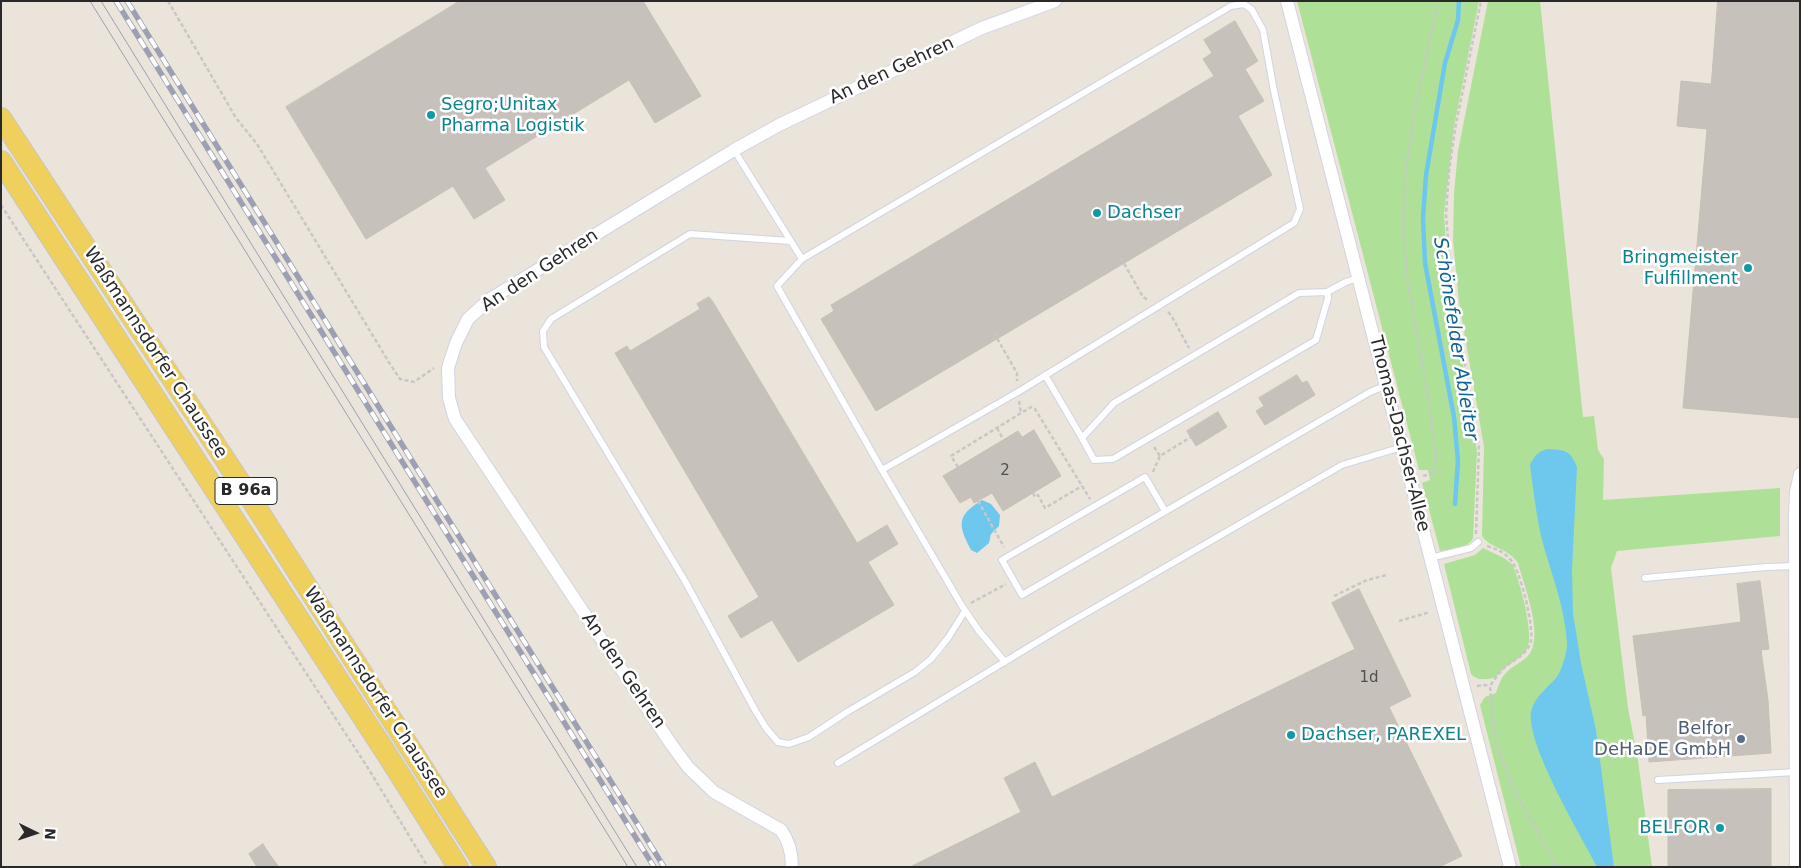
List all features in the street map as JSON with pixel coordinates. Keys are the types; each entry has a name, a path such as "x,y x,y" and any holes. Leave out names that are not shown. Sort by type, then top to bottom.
{"main road":[{"name":"Waßmannsdorfer Chaussee","path":"1,118 251,498 486,867"},
{"name":"Waßmannsdorfer Chaussee","path":"1,161 388,756 458,867"}],"street":[{"name":"An den Gehren","path":"792,867 791,851 786,837 780,830 714,792 688,767 671,744 455,419 449,398 448,368 456,343 468,319 490,299 734,150 779,125 982,28 1055,1"},
{"name":"Thomas-Dachser-Allee","path":"1287,1 1388,385 1430,558 1510,867"},
{"path":"1796,867 1796,772 1798,745 1796,492 1800,474"}],"lane":[{"path":"882,470 1018,392 1294,223 1300,209 1274,91 1263,30 1252,10 1244,4 1231,6 802,260 777,286 882,470 964,609 979,631 1005,662"},
{"path":"734,150 802,260"},
{"path":"790,241 690,234 551,319 543,331 544,347 685,581 755,710 778,742 789,744 809,736 915,672 931,659 948,638 964,609"},
{"path":"1082,438 1114,403 1299,293 1327,292 1360,277"},
{"path":"1045,375 1094,460 1113,459 1316,340 1328,298 1327,292"},
{"path":"1165,511 1145,477 1002,560 1022,595 1370,392 1388,385"},
{"path":"838,763 1005,662 1342,465 1402,447"},
{"path":"1430,558 1471,548 1478,542"},
{"path":"1645,578 1797,563"},
{"path":"1658,780 1796,772"}],"path":[{"path":"168,1 236,118 257,144 400,379 414,382 432,368 448,368"},
{"path":"1426,475 1433,473 1436,459 1429,403 1407,278 1403,225 1405,175 1414,114 1438,1"},
{"path":"1482,1 1455,129 1449,172 1446,214 1452,291 1479,446 1476,530 1478,542 1500,550 1515,564 1531,623 1532,636 1528,649 1505,667 1490,686 1491,705 1500,754 1527,812 1557,867"},
{"path":"1,205 368,768 428,867"},
{"path":"994,334 1017,372 1021,414"},
{"path":"958,467 951,456 1031,407 1035,409 1095,506"},
{"path":"997,428 1003,440"},
{"path":"1148,483 1160,456 1191,438"},
{"path":"1033,493 1036,497 1038,495 1045,508 1082,486"},
{"path":"978,501 1002,544"},
{"path":"1334,596 1367,580 1387,575"},
{"path":"964,609 1014,579"},
{"path":"1399,621 1430,612"}],"green space":[{"path":"1297,1 1479,1 1454,127 1444,214 1448,277 1477,450 1473,538 1468,544 1459,548 1440,551 1422,483 1430,480 1428,470 1419,470"},
{"path":"1488,1 1540,1 1583,417 1594,416 1598,450 1604,459 1603,500 1780,488 1780,536 1617,551 1611,568 1628,708 1638,760 1652,867 1521,867 1480,705 1485,697 1496,693 1501,679 1506,672 1528,656 1533,647 1534,637 1532,611 1518,563 1509,554 1489,543 1482,536 1484,447 1459,302 1453,241 1454,193 1458,151"},
{"path":"1483,548 1512,564 1522,593 1529,632 1529,642 1524,653 1496,677 1489,679 1476,678 1471,674 1444,564 1475,555"}],"water":[{"path":"1547,449 1566,452 1572,457 1577,467 1572,570 1573,613 1581,663 1596,730 1614,867 1597,867 1544,763 1535,741 1531,722 1534,703 1560,671 1567,643 1560,602 1541,536 1530,465 1537,455"},
{"path":"982,500 991,504 1000,515 999,526 991,534 989,543 977,553 971,550 964,534 962,522 967,511"}],"building":[{"name":"Segro;Unitax Pharma Logistik","path":"460,1 643,1 701,96 655,123 629,80 485,168 505,200 474,219 453,186 366,239 286,107"},
{"name":"Bringmeister Fulfillment","path":"1718,1 1800,1 1800,418 1683,408 1707,129 1677,126 1681,81 1711,84"},
{"name":"Dachser","path":"1235,21 1258,61 1245,69 1264,101 1238,116 1272,175 876,411 821,319 834,311 831,305 1214,76 1203,59 1212,53 1204,40"},
{"path":"709,297 857,543 887,525 898,544 868,562 894,605 798,662 772,620 741,638 728,616 759,597 615,353 627,346 630,351 700,309 697,304"},
{"path":"1297,375 1302,383 1307,381 1315,395 1265,425 1256,411 1264,406 1259,398"},
{"path":"1218,412 1227,427 1196,446 1187,431"},
{"path":"1034,430 1061,476 1003,511 992,493 974,503 971,497 960,503 943,476 1018,431 1022,437"},
{"path":"1760,581 1769,649 1761,650 1768,700 1771,753 1649,762 1646,715 1643,716 1633,636 1741,622 1737,584"},
{"name":"Dachser, PAREXEL","path":"1359,589 1411,696 1389,707 1462,856 1439,867 910,867 1021,812 1004,778 1035,762 1052,797 1355,649 1332,603"},
{"name":"BELFOR","path":"1771,789 1771,867 1668,867 1668,790"},
{"path":"263,844 279,867 257,867 249,854"}],"waterway":[{"name":"Schönefelder Ableiter","path":"1455,504 1458,461 1454,417 1425,263 1423,218 1426,175 1445,63 1458,20 1459,1"}],"tram line":[{"path":"90,1 628,867"},
{"path":"101,1 637,867"}],"railway":[{"path":"116,1 654,867"},
{"path":"127,1 664,867"}],"place":[{"name":"Segro;Unitax Pharma Logistik","path":"431,115"},
{"name":"Dachser","path":"1097,213"},
{"name":"Bringmeister Fulfillment","path":"1748,268"},
{"name":"Dachser, PAREXEL","path":"1291,735"},
{"name":"Belfor DeHaDE GmbH","path":"1741,739"},
{"name":"BELFOR","path":"1720,828"}]}
